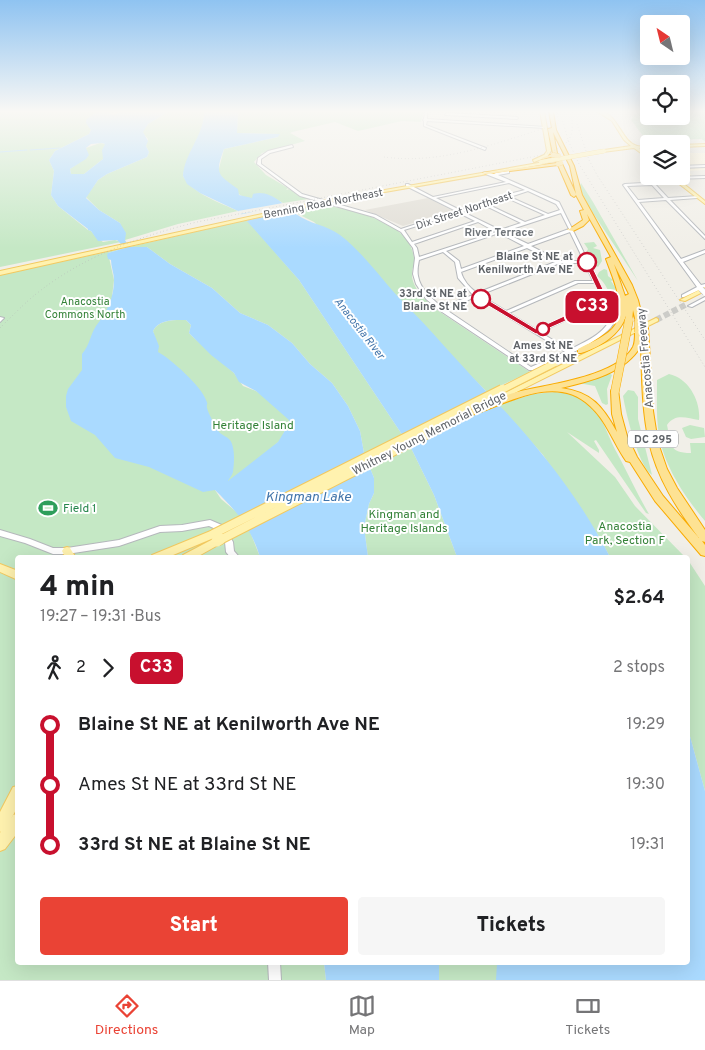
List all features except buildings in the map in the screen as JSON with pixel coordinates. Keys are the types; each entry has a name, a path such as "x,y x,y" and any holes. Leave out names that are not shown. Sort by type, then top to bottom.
{"highway":[{"path":"543,161 556,157"},
{"name":"DC 295","path":"557,157 574,194 604,249"},
{"path":"537,167 557,157"},
{"path":"559,157 575,179"},
{"name":"DC 295","path":"568,157 575,179"},
{"path":"483,172 508,172 537,167 554,168 574,194"},
{"name":"Anacostia Freeway","path":"575,179 579,195 632,293 641,324 652,430 656,451 672,489 705,538"},
{"path":"571,230 586,220 583,211"},
{"path":"581,351 614,331 621,320 622,299 604,249"},
{"name":"Anacostia Freeway","path":"604,249 620,275 630,308 614,391 616,409 623,433 647,482 705,552"},
{"path":"466,414 507,398 589,378 619,364 637,347 641,324"},
{"path":"539,390 570,392 582,396 594,404 603,414 620,447 647,482"}],"main road":[{"name":"Benning Road Northeast","path":"0,271 319,201 572,157"},
{"path":"682,185 705,203"},
{"path":"686,302 704,291"},
{"path":"654,318 558,365 581,351 654,318"},
{"name":"Whitney Young Memorial Bridge","path":"215,537 466,414 558,365"},
{"name":"Whitney Young Memorial Bridge","path":"215,537 558,365"},
{"path":"164,555 215,537"},
{"path":"190,555 215,537"},
{"path":"0,564 15,567"},
{"path":"0,568 15,575"},
{"path":"0,825 15,798"},
{"path":"0,844 15,824"}],"street":[{"path":"262,157 259,163 298,193 319,201 375,216 401,230 413,243 417,259 415,274 418,284 428,298 441,309 531,369 596,337 608,328 613,320 587,262 556,202 483,172"},
{"path":"690,167 705,166"},
{"path":"496,176 496,174 508,172"},
{"path":"690,178 705,177"},
{"path":"432,198 511,182"},
{"path":"640,184 626,185 704,291"},
{"path":"654,185 705,238"},
{"path":"408,186 559,262"},
{"name":"Dix Street Northeast","path":"401,230 528,190"},
{"path":"506,196 547,215"},
{"path":"637,201 697,197"},
{"path":"484,204 524,223"},
{"path":"417,259 562,211"},
{"path":"413,243 478,221"},
{"path":"459,271 571,230"},
{"path":"444,251 456,260 464,284 475,295 567,351"},
{"path":"681,261 705,251"},
{"path":"441,309 559,262 587,262"},
{"path":"505,313 577,282 596,282"},
{"path":"536,332 589,308 609,308"},
{"path":"0,533 27,540 53,551 69,554 119,543 160,528 182,528 210,523 220,528 229,542 230,552 233,555"},
{"path":"274,965 275,980"}],"shaded area":[{"path":"690,157 705,157 705,170 690,171"},
{"path":"428,198 453,211 403,226 365,210"}],"green space":[{"path":"0,157 51,157 49,160 54,171 51,195 58,206 103,242 115,240 121,242 0,267"},
{"path":"87,157 103,157 84,174 71,174 70,169"},
{"path":"147,157 189,157 183,176 193,188 238,211 178,224 125,240 120,223 99,210 86,197 98,180 107,174"},
{"path":"222,157 259,157 254,162 266,175 288,188 286,190 289,189 308,199 283,203 272,197 244,197 231,188 218,172"},
{"path":"581,183 638,281 593,213 579,188"},
{"path":"322,204 363,214 391,226 410,245 414,260 412,278 416,288 423,297 434,308 530,372 487,392 314,222 292,211"},
{"name":"Kingman and Heritage Islands","path":"247,220 299,280 411,448 434,495 456,555 368,555 364,527 369,504 374,493 374,478 364,453 360,431 348,406 332,383 310,364 292,343 268,325 240,313 212,288 170,264 147,247 129,247"},
{"path":"594,242 597,246 593,248 600,250 602,261 598,267 590,262 596,261 594,257 586,253 588,249 584,243"},
{"name":"Anacostia Commons North","path":"125,248 108,253 114,280 112,297 131,457 215,490 221,499 239,514 249,529 259,555 15,555 15,965 324,965 326,980 0,980 0,275"},
{"path":"604,269 607,270 608,276 613,280 611,281 615,287 614,304 605,285 597,276"},
{"name":"Heritage Island","path":"186,320 191,325 189,333 234,373 243,386 256,391 291,415 283,438 234,481 228,481 125,402 156,342 153,331 163,322"},
{"path":"608,372 612,375 607,389 608,404 606,405 602,403 595,386 578,383"},
{"path":"669,374 676,376 688,386 698,406 699,420 677,418 670,421 667,425 670,442 674,449 678,451 691,453 690,443 705,443 705,521 690,502 670,470 659,435 657,380"},
{"path":"628,390 634,391 638,397 638,419 652,475 647,470 637,451 623,396"},
{"name":"Anacostia Park, Section F","path":"555,392 571,394 578,396 591,405 604,424 613,446 649,514 646,513 596,440 594,441 599,453 567,432 615,477 635,506 683,555 609,555 598,535 543,455 499,405 533,394"},
{"path":"690,425 704,428 705,437 691,439 686,437 682,428"},
{"name":"Anacostia Park, Section F","path":"690,563 705,586 705,791 690,736"},
{"path":"439,965 541,965 537,980 439,980"}],"water":[{"name":"Kingman Lake","path":"51,157 88,157 70,169 71,174 84,174 103,159 103,157 147,157 107,174 98,180 86,198 99,210 120,223 126,233 125,240 129,247 147,247 170,264 212,288 240,313 268,325 292,343 310,364 332,383 348,406 360,431 364,453 374,478 374,493 369,504 364,527 368,555 259,555 242,520 215,490 203,492 149,467 115,458 95,435 71,421 66,407 68,389 82,370 82,354 94,329 107,310 113,293 114,275 111,260 108,259 107,255 108,253 125,248 117,240 98,241 91,231 58,206 51,195 54,171 49,160","holes":["186,320 191,325 189,333 211,355 234,373 239,382 256,391 289,420 289,424 278,442 228,481 233,473 234,465 234,451 231,441 217,429 203,394 177,366 158,352 159,346 153,331 159,324 167,321"]},
{"name":"Anacostia River","path":"188,157 221,157 219,164 220,173 238,189 239,195 252,198 253,194 259,193 271,196 301,217 340,235 358,251 536,447 584,511 609,555 456,555 434,495 411,448 299,280 238,211 200,193 187,184 183,176"},
{"path":"690,736 705,791 705,980 496,980 497,965 690,965"},
{"path":"324,965 439,965 439,980 326,980"}],"pier":[{"path":"283,203 295,210 244,221 238,215 257,211 240,214 238,211"}],"tunnel":[{"path":"656,320 687,304"}],"railway":[{"path":"384,157 406,159 437,157"},
{"path":"0,328 30,299 48,285 88,261 130,242 197,222 533,157"},
{"path":"576,157 705,367"},
{"path":"588,157 597,175 705,340"}],"bus line":[{"name":"C33","path":"481,299 536,332 592,307 609,308 587,262"}],"place":[{"name":"Blaine St NE at Kenilworth Ave NE","path":"587,262"},
{"name":"33rd St NE at Blaine St NE","path":"481,299"},
{"name":"Ames St NE at 33rd St NE","path":"543,329"},
{"name":"Field 1","path":"48,508"}],"district":[{"name":"River Terrace","path":"499,232"}]}
